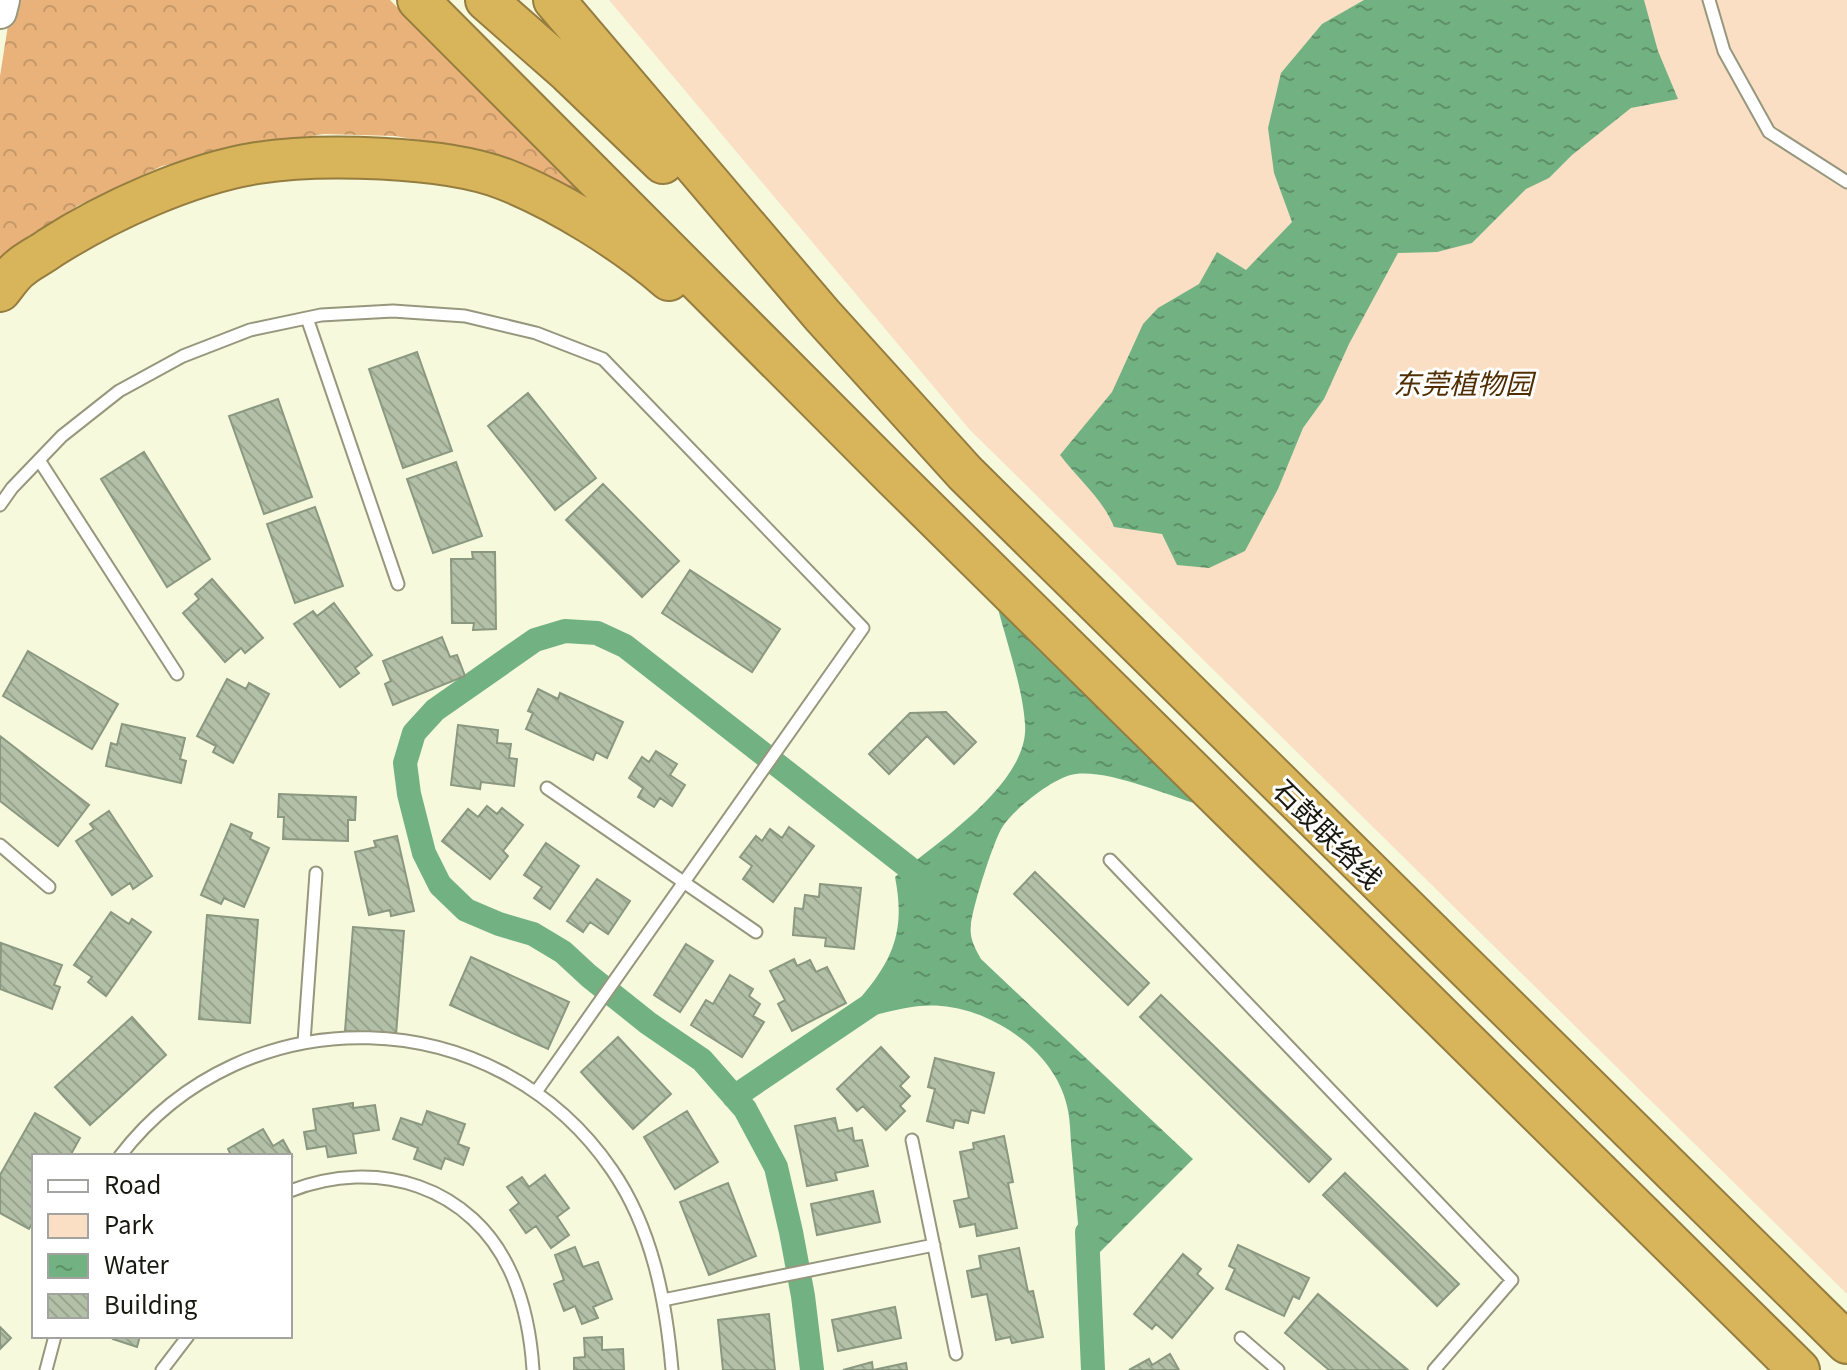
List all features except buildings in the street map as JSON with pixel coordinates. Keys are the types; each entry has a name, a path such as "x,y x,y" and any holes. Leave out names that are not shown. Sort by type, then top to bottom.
{"highway":[{"path":"418,0 892,475"},
{"path":"554,0 822,315"},
{"path":"491,6 568,72 822,315"},
{"path":"0,291 20,268 91,223 178,185 257,163 345,158 444,164 503,178 557,205 643,258 892,475"},
{"name":"石鼓联络线","path":"822,315 965,473 1847,1343"},
{"name":"石鼓联络线","path":"892,475 1799,1370"}],"main road":[{"path":"0,12 3,0"}],"lane":[{"path":"1709,0 1724,51 1769,132 1847,182"},
{"path":"0,505 62,436 119,391 183,356 250,330 307,318 393,311 465,316 536,333 603,359 863,628 536,1092"},
{"path":"307,318 398,584"},
{"path":"39,460 177,674"},
{"path":"547,788 756,932"},
{"path":"0,845 49,887"},
{"path":"1110,860 1512,1280 1434,1370"},
{"path":"304,1042 316,873"},
{"path":"122,1154 137,1134 189,1090 224,1068 275,1048 328,1037 383,1037 437,1046 488,1064 536,1092 577,1127 612,1170 638,1218 656,1270 668,1322 672,1370"},
{"path":"912,1140 956,1354"},
{"path":"292,1190 343,1176 372,1176 402,1181 430,1191 456,1206 478,1225 497,1248 512,1274 528,1331 533,1370"},
{"path":"663,1300 934,1245"},
{"path":"46,1370 54,1338"},
{"path":"162,1370 186,1338"},
{"path":"1241,1338 1278,1370"}],"green space":[{"path":"12,0 390,0 595,206 465,148 395,136 324,134 253,145 162,166 77,206 0,264 0,76"},
{"name":"东莞植物园","path":"609,0 1847,0 1847,1294 970,430"}],"water":[{"path":"1364,0 1644,0 1658,51 1678,99 1631,108 1572,155 1549,178 1526,189 1472,243 1437,252 1398,253 1349,344 1324,399 1303,428 1278,489 1245,551 1209,568 1177,565 1162,534 1114,527 1097,498 1060,455 1112,392 1143,324 1158,308 1199,284 1217,252 1246,270 1292,222 1274,173 1268,128 1281,73 1322,24"},
{"path":"997,605 1200,805 1105,776 1067,776 1036,794 1003,826 975,905 971,934 981,959 1193,1159 1082,1270 1068,1112 1060,1086 1050,1068 1019,1037 981,1016 941,1006 908,1008 875,1015 862,996 890,955 895,941 899,912 895,877 977,810 1013,768 1023,746 1025,724 1021,696"}],"waterway":[{"path":"812,1370 803,1296 776,1167 745,1109 702,1060 648,1023 563,952 533,934 466,910 440,885 424,853 409,794 405,763 414,733 435,710 535,640 565,631 597,633 625,646 908,867 924,895"},
{"path":"734,1097 894,989"},
{"path":"1087,1232 1093,1370"}]}
